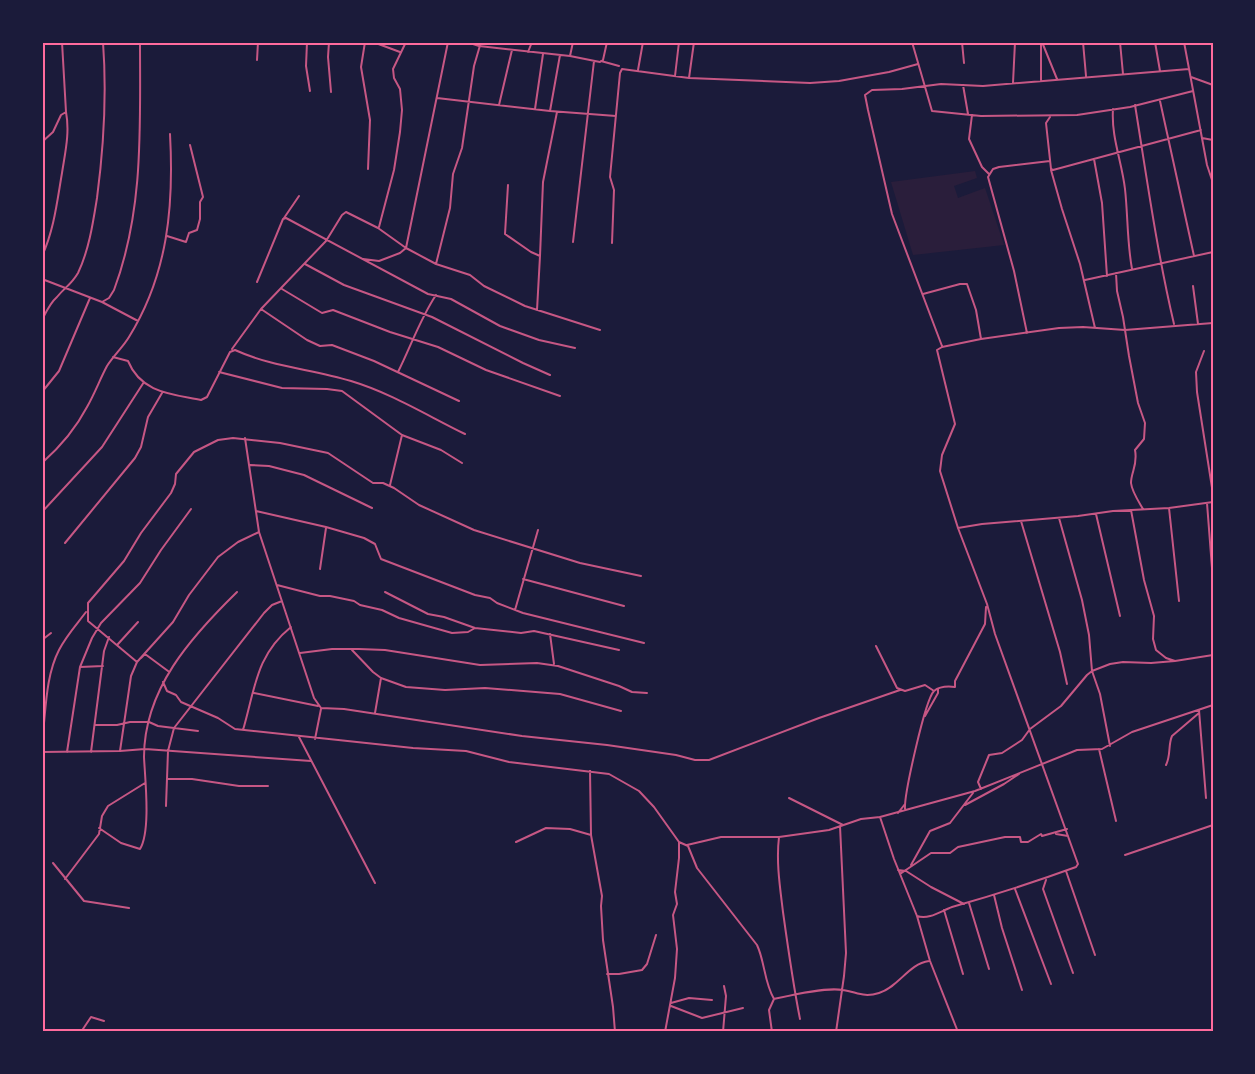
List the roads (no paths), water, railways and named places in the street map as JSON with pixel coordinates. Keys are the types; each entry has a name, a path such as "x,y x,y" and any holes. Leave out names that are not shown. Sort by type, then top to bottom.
{"street":[{"path":"44,42 44,48"},
{"path":"42,256 50,238 68,135 62,42"},
{"path":"42,320 55,298 71,285 84,259 93,224 104,151 106,119 104,42 110,42"},
{"path":"102,302 109,298 114,290 133,221 139,175 141,42 134,42"},
{"path":"257,60 258,42"},
{"path":"306,42 306,66 310,91"},
{"path":"329,42 331,92"},
{"path":"359,42 364,43 361,67 370,126 368,169"},
{"path":"373,42 400,52"},
{"path":"378,228 394,170 400,132 402,110 400,89 393,72 406,42"},
{"path":"360,259 379,261 400,253 406,248 448,42"},
{"path":"467,42 479,46 560,54 619,66"},
{"path":"436,264 450,208 453,174 462,148 468,102 481,42"},
{"path":"528,52 532,42"},
{"path":"570,56 573,42"},
{"path":"601,62 607,42"},
{"path":"638,70 643,42"},
{"path":"675,76 679,42"},
{"path":"689,78 694,42"},
{"path":"912,42 932,111 970,115 1077,115 1193,92"},
{"path":"962,42 964,63"},
{"path":"1013,83 1015,42"},
{"path":"1041,42 1041,80"},
{"path":"1041,42 1057,79"},
{"path":"1083,42 1086,76"},
{"path":"1120,42 1123,74"},
{"path":"1155,42 1160,71"},
{"path":"1184,42 1207,165 1213,183"},
{"path":"499,105 512,50"},
{"path":"535,109 543,54"},
{"path":"550,111 560,54"},
{"path":"573,242 586,113 594,61"},
{"path":"612,243 614,190 610,177 620,71 623,69 689,78 784,83 839,81 918,64"},
{"path":"942,347 892,214 865,95 872,90 941,84 1013,83 1190,69"},
{"path":"1191,77 1213,85"},
{"path":"963,85 970,115 971,145 982,167 989,174"},
{"path":"437,98 557,112 616,116"},
{"path":"1160,100 1194,256"},
{"path":"1135,105 1160,263 1175,325"},
{"path":"1113,109 1114,133 1125,187 1126,221 1132,269"},
{"path":"42,142 52,132 60,116 66,112"},
{"path":"537,310 543,182 557,112"},
{"path":"1051,116 1046,123 1051,170 1085,280 1095,328"},
{"path":"1051,170 1201,130"},
{"path":"42,464 71,432 87,407 113,357 130,336 138,321 154,281 167,237 171,199 170,134"},
{"path":"1202,138 1213,140"},
{"path":"167,237 186,242 189,233 196,230 199,224 200,201 203,197 190,145"},
{"path":"1094,159 1102,203 1107,276"},
{"path":"1027,333 1006,242 988,183 989,174 999,167 1050,161"},
{"path":"508,185 505,234 540,256"},
{"path":"257,282 275,235 299,196"},
{"path":"113,357 128,361 133,374 162,393 204,400 232,349 261,309 326,241 346,212 378,228 406,248 436,264 470,275 484,286 537,310 600,330"},
{"path":"284,218 428,294 452,299 500,326 539,340 575,348"},
{"path":"1085,280 1213,252"},
{"path":"304,263 344,285 423,314 550,375"},
{"path":"1116,273 1117,291 1138,403 1146,432 1144,440 1135,450 1135,470 1131,482 1135,496 1143,509"},
{"path":"42,279 102,302 138,321"},
{"path":"922,294 960,284 967,285 976,310 981,339"},
{"path":"1193,286 1198,324"},
{"path":"282,289 322,313 333,310 438,347 492,372 560,396"},
{"path":"398,372 414,340 423,314 436,295"},
{"path":"42,392 63,362 90,298"},
{"path":"261,309 307,340 320,346 332,345 398,372 459,401"},
{"path":"917,916 927,917 1014,889 1066,871 1078,864 987,604 957,528 940,471 942,455 955,424 937,351 942,347 981,339 1059,328 1125,330 1213,323"},
{"path":"232,349 266,362 331,375 361,384 465,434"},
{"path":"1204,351 1196,372 1197,392 1213,494"},
{"path":"219,372 282,388 327,389 342,392 402,435 441,450 462,464"},
{"path":"42,512 102,447 144,382"},
{"path":"65,543 135,458 141,447 148,417 162,393"},
{"path":"390,486 402,435"},
{"path":"245,438 259,532 320,707 315,739"},
{"path":"137,662 88,621 89,601 124,561 141,533 171,493 175,484 175,476 194,452 218,440 245,438 280,442 328,453 373,483 390,486 419,505 474,530 580,563 641,576"},
{"path":"250,465 269,466 304,475 372,508"},
{"path":"957,528 1213,502"},
{"path":"1207,503 1213,581"},
{"path":"1169,508 1179,601"},
{"path":"67,752 80,667 97,628 140,583 191,509"},
{"path":"1131,510 1144,580 1154,616 1154,644 1161,654 1175,661"},
{"path":"256,511 326,527 371,542 375,544 381,559 523,613 644,643"},
{"path":"1096,514 1120,616"},
{"path":"1059,518 1082,600 1089,635 1092,671 1100,694 1110,746"},
{"path":"1021,521 1060,652 1067,684"},
{"path":"320,569 326,527"},
{"path":"515,610 538,530"},
{"path":"120,751 131,676 137,662 173,622 189,595 218,557 238,542 259,532"},
{"path":"523,579 624,606"},
{"path":"277,585 320,596 354,601 399,618 452,633 468,632 475,628"},
{"path":"99,828 116,840 140,849 146,829 145,749 154,701 168,671 213,615 237,592"},
{"path":"386,592 428,614 475,628 550,634 619,650"},
{"path":"166,806 168,751 174,728 264,613 272,605 282,601"},
{"path":"906,811 910,773 927,705 936,690 942,687 955,687 955,681 985,624 987,604"},
{"path":"42,742 54,661 63,643 88,611"},
{"path":"118,644 138,622"},
{"path":"243,730 265,655 275,641 291,627"},
{"path":"42,640 51,633"},
{"path":"550,634 554,665"},
{"path":"91,752 104,651 109,637"},
{"path":"876,646 894,685 900,690"},
{"path":"300,653 350,648 385,650 480,665 524,662 554,665 632,692 648,693"},
{"path":"350,648 381,678 406,687 467,690 485,688 560,694 621,711"},
{"path":"137,662 145,654 168,671"},
{"path":"981,789 978,782 989,754 1002,753 1022,740 1030,729 1061,706 1092,671 1123,662 1152,663 1213,655"},
{"path":"80,667 103,666"},
{"path":"375,713 381,678"},
{"path":"163,682 167,691 176,695 181,702 218,718 232,728 315,739 466,751 509,762 609,774 639,791 679,842 687,845 721,837 779,837 815,833 861,819 880,818 981,789 1081,749 1099,749 1110,746 1132,732 1213,705"},
{"path":"254,693 320,707 375,713 522,736 607,745 695,760 709,760 900,690 905,691 925,685 936,690"},
{"path":"1166,765 1170,756 1172,736 1199,711"},
{"path":"1199,711 1206,798"},
{"path":"94,724 149,723 198,731"},
{"path":"299,737 375,883"},
{"path":"42,752 145,749 311,761"},
{"path":"1099,749 1116,821"},
{"path":"590,771 591,834 602,896 600,906 615,1032"},
{"path":"965,805 1011,781 1019,774"},
{"path":"167,779 192,779 239,786 268,786"},
{"path":"65,879 99,834 102,816 108,806 145,783"},
{"path":"909,867 930,831 950,823 975,791"},
{"path":"789,798 841,826"},
{"path":"898,813 905,804"},
{"path":"880,818 917,916 930,961 958,1032"},
{"path":"1125,855 1213,825"},
{"path":"836,1032 846,953 841,826"},
{"path":"516,842 546,828 591,834"},
{"path":"900,874 931,853 950,853 958,847 1005,837 1020,837 1022,842 1028,842 1041,834 1042,836 1053,834 1067,829"},
{"path":"1053,834 1069,836"},
{"path":"779,837 779,879 800,1019"},
{"path":"665,1032 671,1005 677,949 674,915 677,904 675,892 680,858 679,842"},
{"path":"687,845 697,868 757,945 762,957 768,988 774,999"},
{"path":"53,863 85,901 129,908"},
{"path":"898,870 906,870 931,887 964,904"},
{"path":"1066,871 1095,955"},
{"path":"1046,878 1043,888 1073,973"},
{"path":"1014,889 1051,984"},
{"path":"994,895 1022,990"},
{"path":"968,903 990,969"},
{"path":"944,910 963,974"},
{"path":"607,974 642,970 647,964 656,935"},
{"path":"774,999 795,994 842,989 861,995 877,994 889,989 913,967 930,961"},
{"path":"723,986 726,992 723,1032"},
{"path":"671,1005 688,998 712,1000"},
{"path":"772,1032 769,1010 774,999"},
{"path":"671,1005 702,1018 743,1008"},
{"path":"81,1032 91,1017 104,1021"}]}
